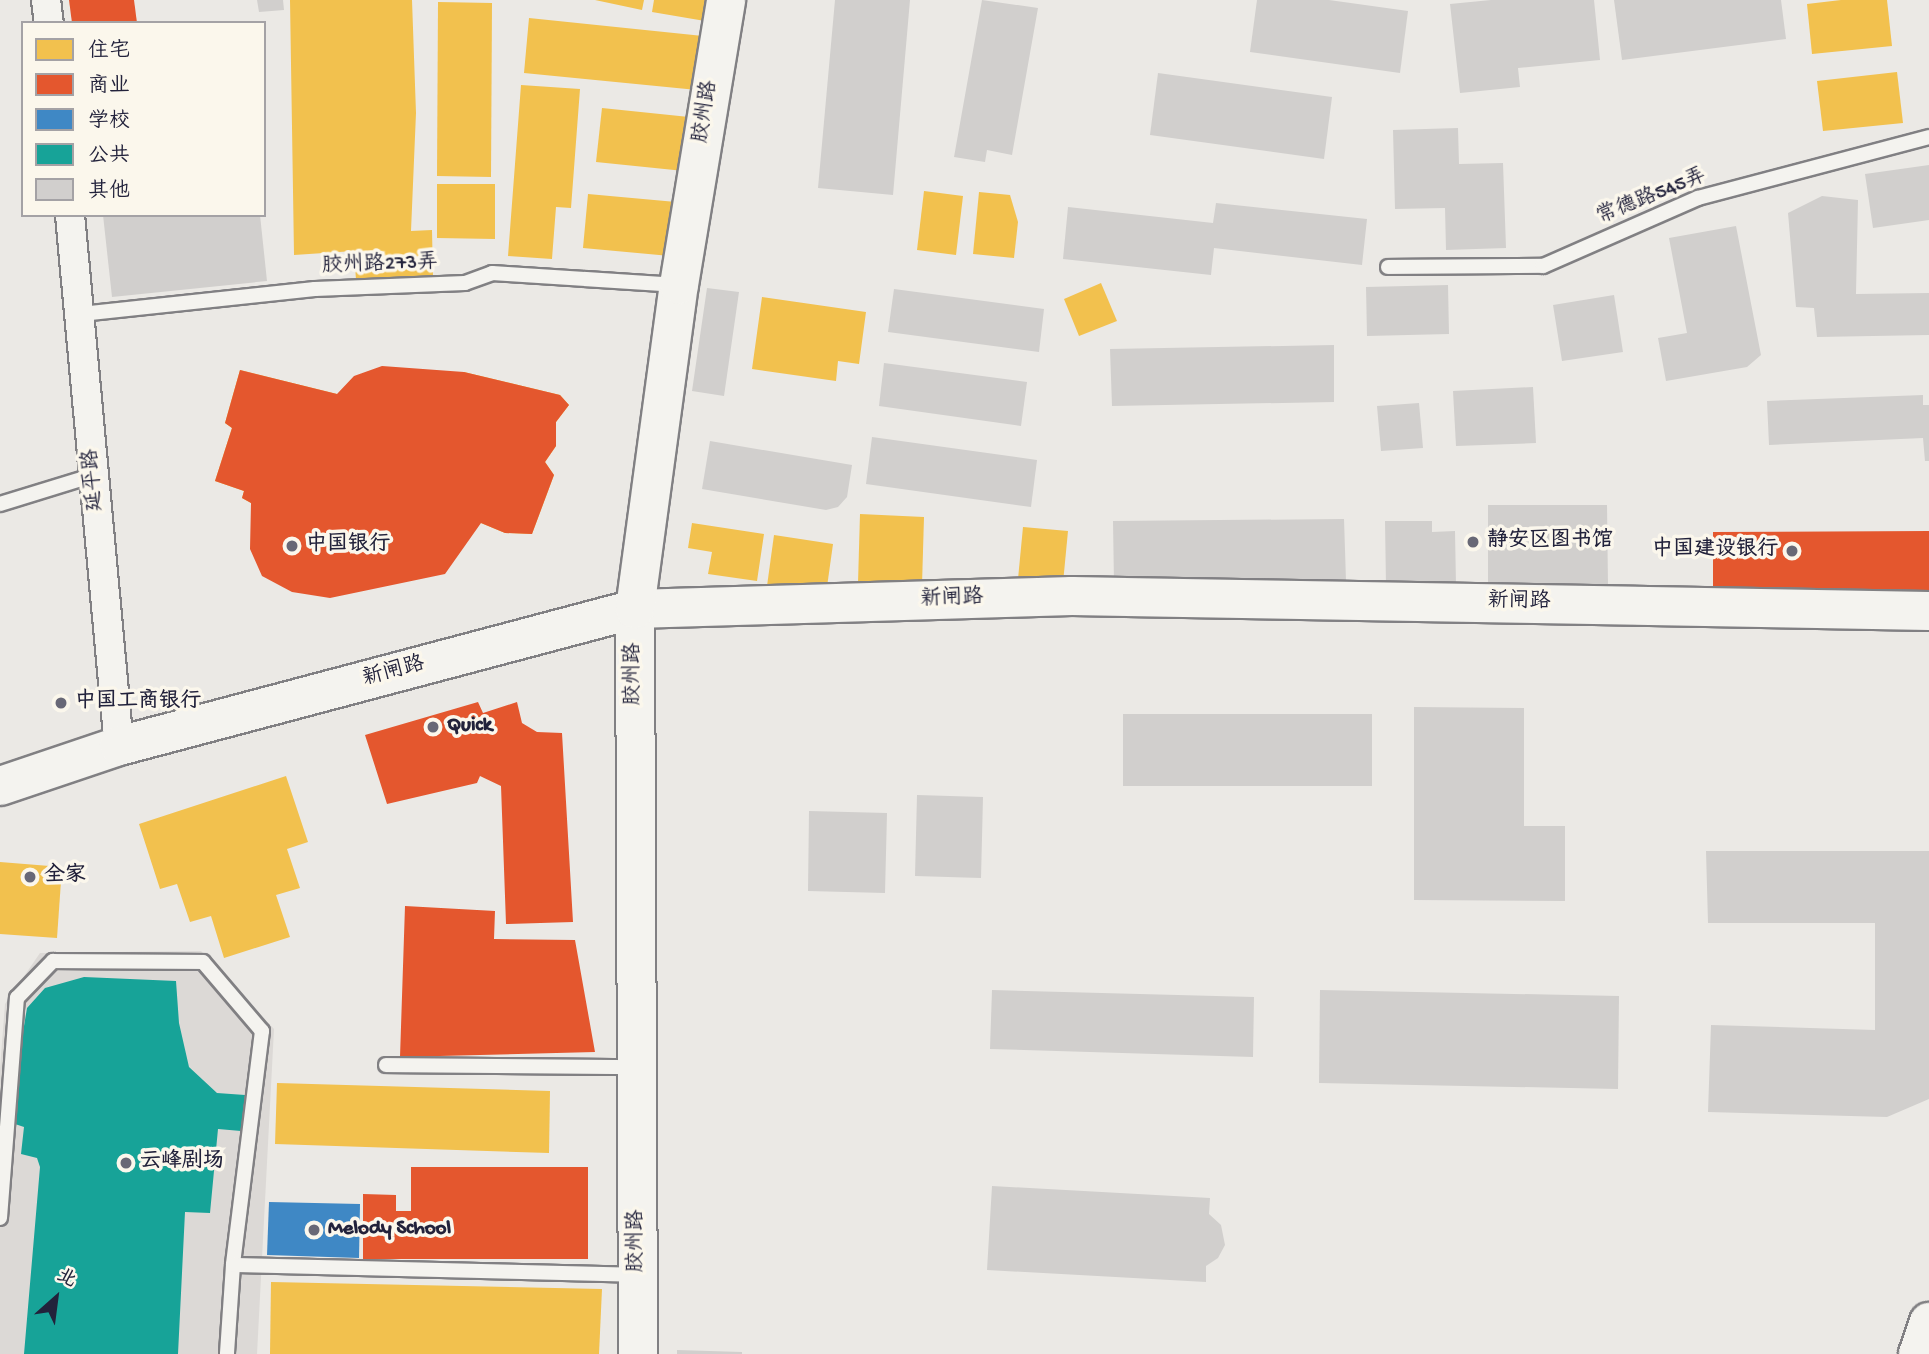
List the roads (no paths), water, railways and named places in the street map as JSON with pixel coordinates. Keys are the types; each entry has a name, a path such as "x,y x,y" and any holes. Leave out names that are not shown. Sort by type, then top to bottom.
{"main road":[{"name":"胶州路","path":"638,1354 635,609 679,285 726,0"},
{"name":"新闸路","path":"0,786 119,746 635,609 1072,596 1929,611"},
{"path":"1918,1354 1929,1322"}],"street":[{"path":"46,0 49,21"},
{"name":"延平路","path":"70,217 119,746"}],"lane":[{"name":"常德路545弄","path":"1388,267 1543,266 1698,198 1929,137"},
{"name":"胶州路273弄","path":"81,314 315,289 465,284 492,273 679,285"},
{"path":"0,504 94,475"},
{"path":"0,1219 17,998 53,961 204,962 262,1031 233,1265 227,1354"},
{"path":"386,1065 637,1068"},
{"path":"233,1265 638,1275"}],"place":[{"name":"静安区图书馆","path":"1473,542"},
{"name":"中国银行","path":"292,546"},
{"name":"中国建设银行","path":"1792,551"},
{"name":"中国工商银行","path":"61,703"},
{"name":"Quick","path":"433,727"},
{"name":"全家","path":"30,877"},
{"name":"云峰剧场","path":"126,1163"},
{"name":"Melody School","path":"314,1230"}]}
